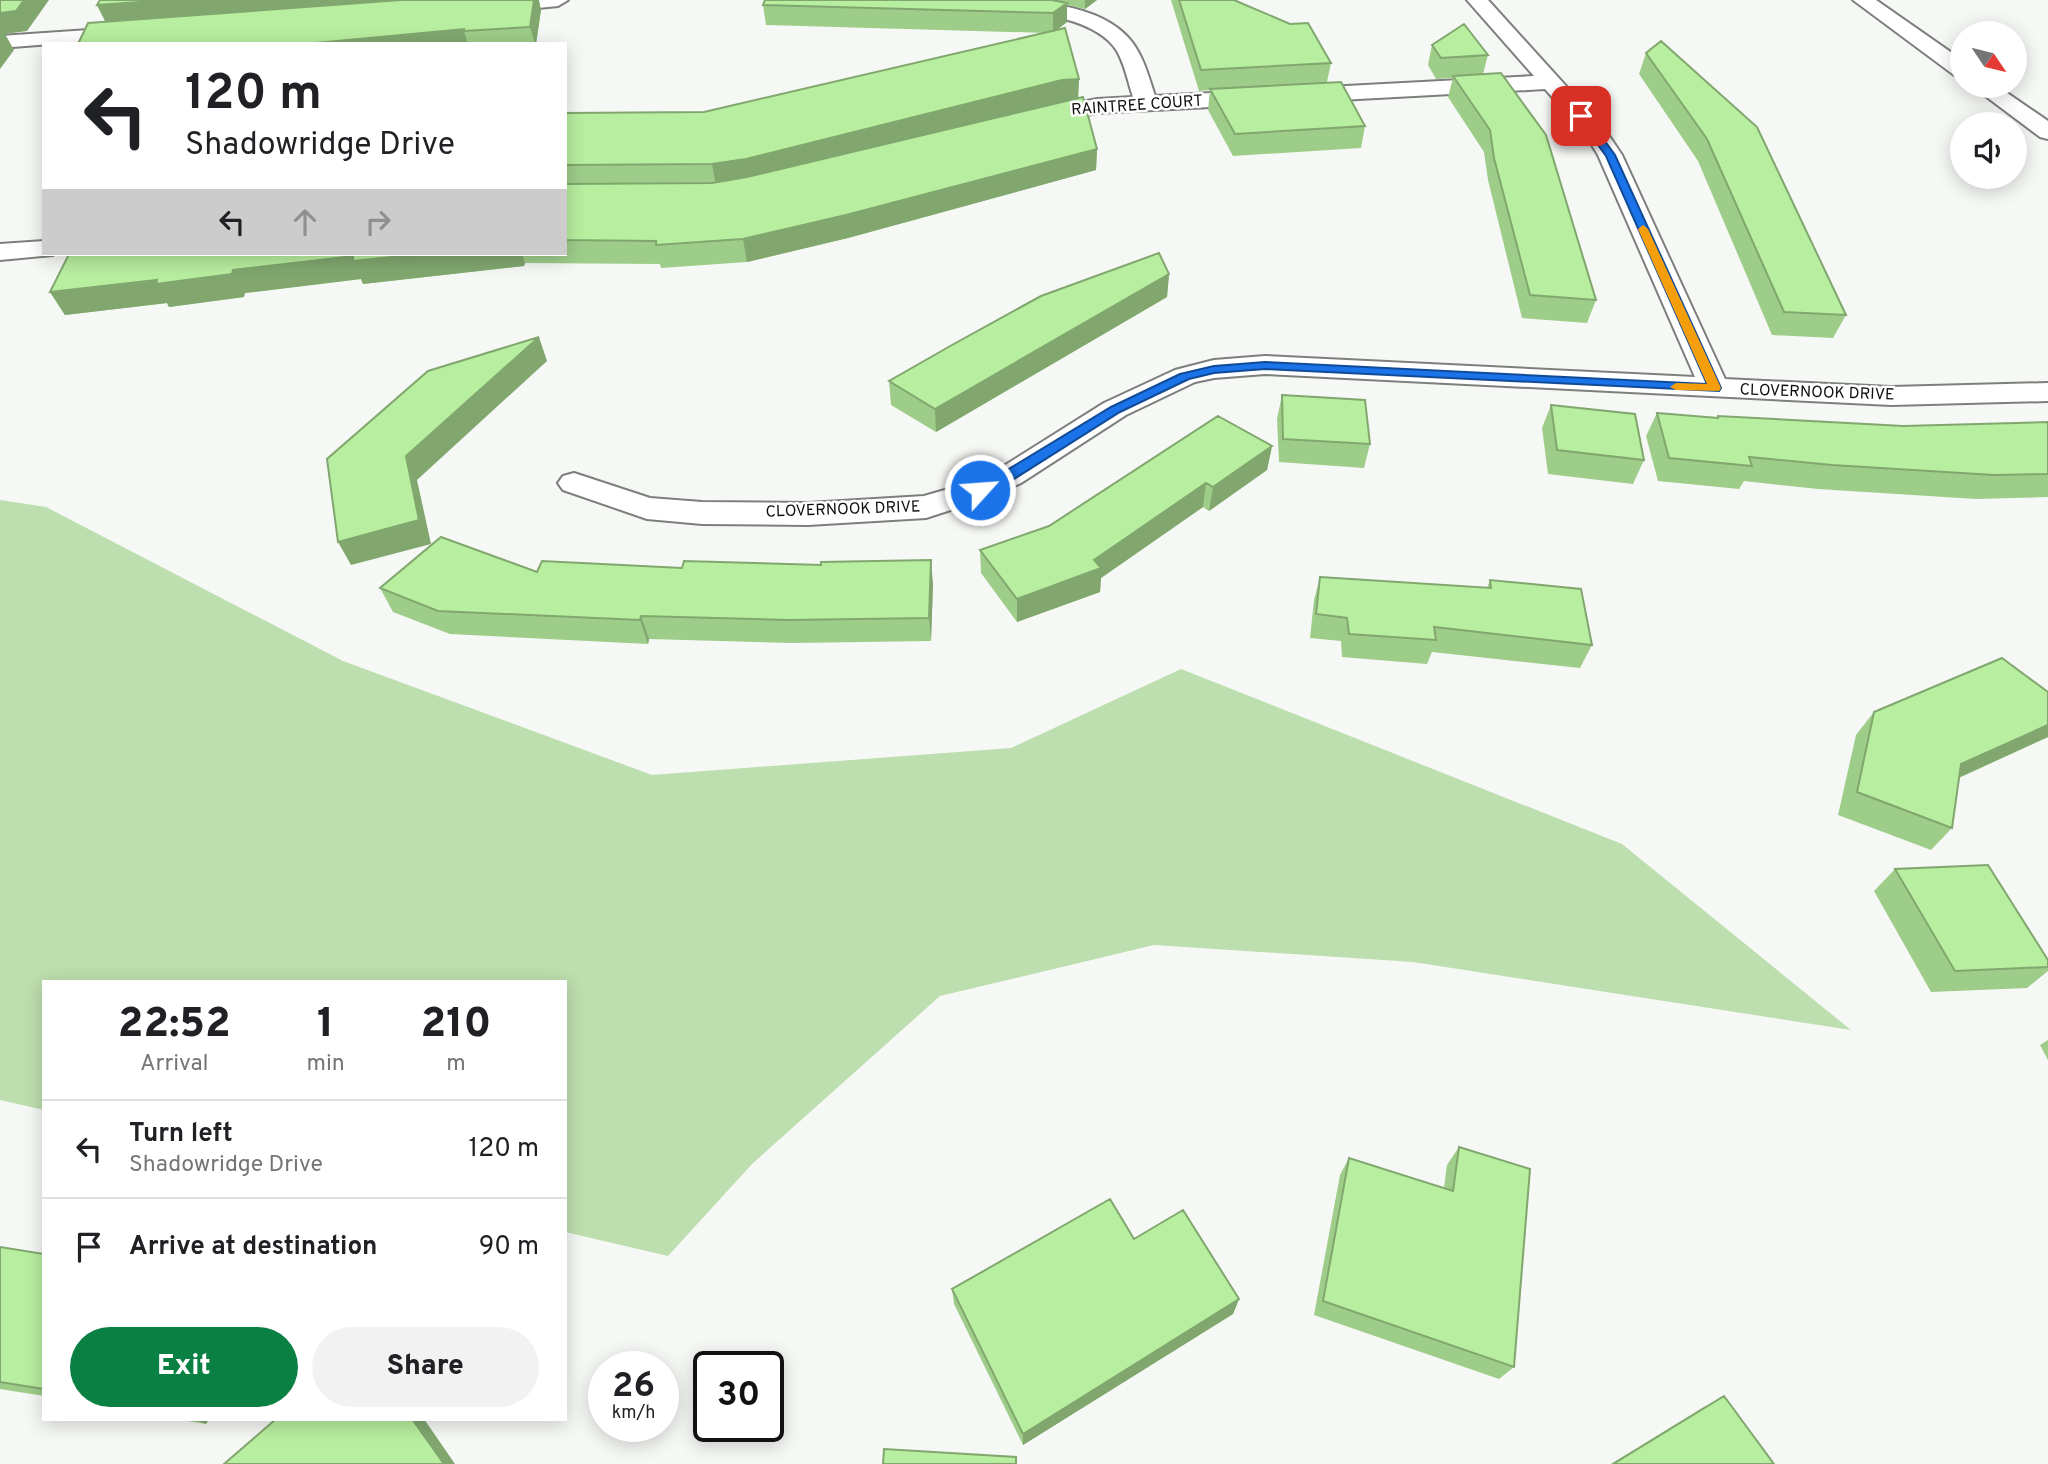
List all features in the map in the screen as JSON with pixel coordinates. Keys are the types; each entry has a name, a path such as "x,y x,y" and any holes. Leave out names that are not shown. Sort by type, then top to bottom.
{"street":[{"path":"462,9 558,0"},
{"path":"985,0 1069,14 1098,26 1118,39 1130,56 1146,104"},
{"path":"1477,0 1596,133 1610,155 1715,388"},
{"path":"1863,0 1950,62"},
{"path":"0,42 151,32"},
{"name":"RAINTREE COURT","path":"1008,125 1062,111 1146,104 1551,82"},
{"path":"2000,98 2048,132"},
{"path":"0,252 42,248"},
{"name":"CLOVERNOOK DRIVE","path":"575,483 647,508 702,513 808,514 926,507 980,490 1010,476 1115,409 1185,376 1214,369 1265,365 1891,396 2048,392"}],"green space":[{"path":"0,500 46,507 343,661 652,775 1011,748 1181,669 1622,844 1851,1030 1413,962 1154,945 940,996 753,1163 668,1256 567,1232 567,980 42,980 42,1110 0,1100"}],"building":[{"path":"0,0 24,0 16,11 0,13"},
{"path":"100,0 169,0 97,5"},
{"path":"401,0 534,0 530,27 464,29 326,42 79,42 88,23"},
{"path":"765,0 1052,0 1067,3 1053,13 763,5"},
{"path":"1179,0 1234,0 1290,24 1308,23 1331,63 1201,70"},
{"path":"1464,24 1488,55 1441,58 1432,45"},
{"path":"1065,28 1079,79 1062,80 746,159 712,164 567,165 567,113 704,112"},
{"path":"1661,41 1757,127 1846,315 1784,312 1707,139 1646,53"},
{"path":"1501,73 1546,135 1596,300 1530,295 1494,158 1490,130 1453,76"},
{"path":"1341,82 1365,126 1235,134 1210,89"},
{"path":"1083,97 1097,149 846,215 743,239 656,245 656,241 567,240 567,184 712,183"},
{"path":"1159,253 1169,274 935,409 889,381 1041,296"},
{"path":"68,256 353,256 233,270 232,274 156,284 157,280 50,292"},
{"path":"353,256 402,256 353,261"},
{"path":"539,337 406,456 419,520 338,542 327,459 428,371"},
{"path":"1282,395 1365,400 1370,444 1283,439"},
{"path":"1551,405 1635,414 1644,460 1557,450"},
{"path":"1657,413 1903,426 2048,422 2048,474 1994,475 1749,457 1752,466 1669,458"},
{"path":"1218,416 1272,446 1213,487 1206,483 1094,560 1101,568 1017,599 980,550 1049,526"},
{"path":"441,537 537,572 542,561 682,568 684,561 821,565 821,562 931,560 929,618 789,620 641,616 640,620 438,611 380,588"},
{"path":"1320,577 1491,588 1490,580 1581,589 1592,645 1434,627 1436,640 1349,634 1347,618 1316,614"},
{"path":"2002,658 2048,692 2048,725 1961,764 1952,828 1857,792 1874,712"},
{"path":"1988,865 2048,960 2048,967 1955,971 1895,869"},
{"path":"1459,1147 1530,1169 1514,1367 1323,1301 1349,1158 1453,1191"},
{"path":"1110,1199 1134,1239 1183,1210 1239,1299 1023,1434 952,1289"},
{"path":"0,1247 42,1254 42,1389 0,1382"},
{"path":"1724,1396 1774,1464 1613,1464"},
{"path":"274,1421 413,1421 444,1464 224,1464"},
{"path":"884,1449 1016,1457 1016,1464 883,1464"}],"slow traffic":[{"path":"1643,229 1715,388 1676,387"}],"route":[{"path":"980,490 1010,476 1115,409 1185,376 1214,369 1265,365 1715,388 1610,155 1581,116"}]}
